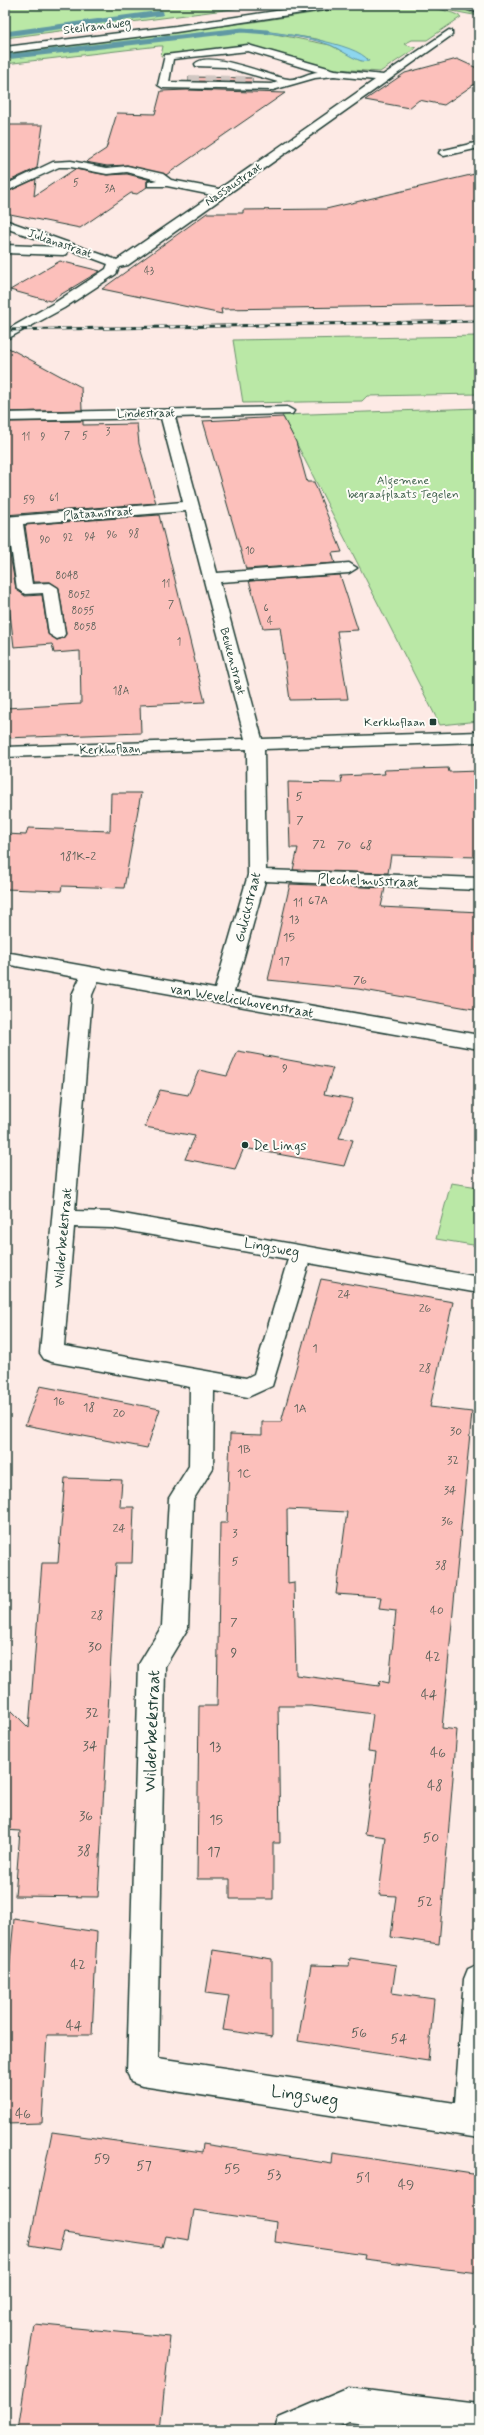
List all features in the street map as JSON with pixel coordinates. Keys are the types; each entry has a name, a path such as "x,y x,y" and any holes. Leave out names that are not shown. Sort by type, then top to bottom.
{"street":[{"name":"Steilrandweg","path":"5,41 283,5"},
{"name":"Steilrandweg","path":"5,50 176,29 335,5"},
{"path":"465,5 479,9"},
{"path":"475,5 479,9"},
{"name":"Nassaustraat","path":"11,333 60,305 112,272 114,264 124,262 449,33"},
{"path":"334,73 314,75 279,86 163,85 168,72 169,57 248,48 334,73 384,78"},
{"path":"168,72 225,64 256,77"},
{"path":"168,72 189,80"},
{"path":"197,73 276,78 291,82"},
{"path":"444,153 479,145"},
{"path":"5,189 57,164 71,164 107,171 114,178 147,184 167,182 220,193"},
{"name":"Julianastraat","path":"5,224 111,260 114,264"},
{"path":"5,249 68,251 78,249"},
{"name":"Lindestraat","path":"5,418 287,411"},
{"name":"Beukenstraat","path":"167,413 255,744"},
{"name":"Plataanstraat","path":"10,520 192,506"},
{"path":"10,520 25,589 50,588 57,634"},
{"path":"211,578 349,568"},
{"name":"Kerkhoflaan","path":"5,752 479,737"},
{"name":"Gulickstraat","path":"223,996 257,875 255,744"},
{"name":"Plechelmusstraat","path":"257,875 479,884"},
{"name":"van Wevelickhovenstraat","path":"5,958 479,1042"},
{"name":"Wilderbeekstraat","path":"92,973 82,995 52,1353 248,1388 264,1380 301,1252"},
{"name":"Lingsweg","path":"64,1219 112,1220 301,1252 479,1286"},
{"name":"Wilderbeekstraat","path":"142,2071 152,1664 175,1628 180,1498 201,1468 202,1380"},
{"name":"Lingsweg","path":"142,2071 474,2120 479,1979"},
{"path":"291,2430 349,2406 479,2421"}],"green space":[{"path":"5,5 264,5 5,38"},
{"path":"365,5 428,7 452,13 461,17 427,40 412,40 404,44 416,48 380,72 323,68 245,46 161,56 163,46 159,46 5,64 5,52 253,22","holes":["255,30 317,39 368,59 361,61 330,45"]},
{"path":"420,5 453,5 479,16"},
{"path":"479,336 479,394 367,396 362,401 243,403 233,340"},
{"name":"Algemene begraafplaats Tegelen","path":"479,408 479,721 440,725 282,415"},
{"path":"451,1183 479,1187 479,1246 436,1239"}],"water":[{"path":"254,31 298,36 334,44 361,54 369,61 360,60 321,42"}],"building":[{"path":"457,59 479,69 479,81 444,105 419,100 409,108 365,100 405,73"},
{"path":"189,77 252,78 252,82 189,81"},
{"path":"187,90 285,93 166,175 127,165 107,166 86,162 106,149 117,113 155,114 161,91"},
{"path":"5,125 43,125 37,168 5,183"},
{"path":"75,169 107,175 127,174 151,180 147,181 147,187 137,194 131,193 80,228 5,213 5,193 36,179 34,196"},
{"path":"479,173 479,305 221,309 222,314 102,289 207,213 243,213 243,210 326,209"},
{"path":"60,261 100,271 50,301 10,290"},
{"path":"5,346 81,387 82,410 5,412"},
{"path":"283,417 296,442 307,482 314,482 342,552 332,553 335,563 246,569 203,421"},
{"path":"83,421 83,425 137,424 139,444 156,503 5,515 5,422"},
{"path":"159,515 205,702 140,705 141,733 5,738 5,708 81,704 80,651 54,653 52,644 14,647 5,571 5,526 16,589 25,596 42,595 48,634 57,640 63,638 66,634 59,588 50,582 33,582 25,525"},
{"path":"340,575 358,630 337,631 348,699 290,700 280,627 263,628 249,581"},
{"path":"448,768 449,772 479,771 479,857 391,855 388,873 293,870 298,848 290,848 288,782 342,783 341,776 385,774 384,770"},
{"path":"111,793 141,793 124,888 62,886 61,891 5,889 5,834 26,835 28,828 110,831"},
{"path":"290,884 385,888 381,907 479,912 479,1010 358,989 268,980"},
{"path":"238,1051 333,1068 324,1094 353,1099 339,1138 353,1140 344,1166 244,1148 235,1169 185,1159 195,1136 145,1127 160,1090 188,1095 199,1070 227,1076"},
{"path":"321,1279 453,1302 430,1407 472,1412 442,1728 457,1730 439,1944 391,1937 396,1896 379,1895 386,1837 365,1834 376,1752 368,1751 373,1714 311,1706 278,1706 280,1843 273,1843 273,1899 230,1899 230,1879 197,1879 199,1706 217,1706 220,1523 227,1523 230,1434 262,1435 262,1422 281,1422","holes":["287,1509 347,1512 336,1594 381,1597 379,1609 396,1611 389,1683 380,1681 379,1686 296,1675 294,1582 288,1583"]},
{"path":"40,1386 160,1409 147,1448 25,1425"},
{"path":"65,1478 122,1480 120,1507 134,1507 132,1563 116,1563 98,1897 15,1896 20,1831 5,1830 5,1704 29,1728 42,1563 58,1563"},
{"path":"14,1919 97,1932 92,2035 47,2035 42,2123 5,2124 5,1993 7,1993"},
{"path":"213,1950 272,1959 272,2037 223,2030 229,1996 206,1993"},
{"path":"350,1958 396,1965 392,1993 434,1999 428,2061 298,2041 311,1965 349,1966"},
{"path":"52,2132 202,2153 203,2144 332,2164 333,2153 479,2175 479,2273 364,2259 365,2255 275,2242 277,2222 194,2210 189,2240 165,2236 162,2247 64,2233 59,2250 29,2245"},
{"path":"34,2324 170,2337 160,2430 18,2430"}],"waterway":[{"path":"5,34 161,13"},
{"path":"5,57 242,30 267,32"}],"tunnel":[{"path":"189,80 252,81"}],"railway":[{"path":"5,330 479,321"}],"place":[{"name":"Kerkhoflaan","path":"433,722"},
{"name":"De Lings","path":"245,1145"}]}
